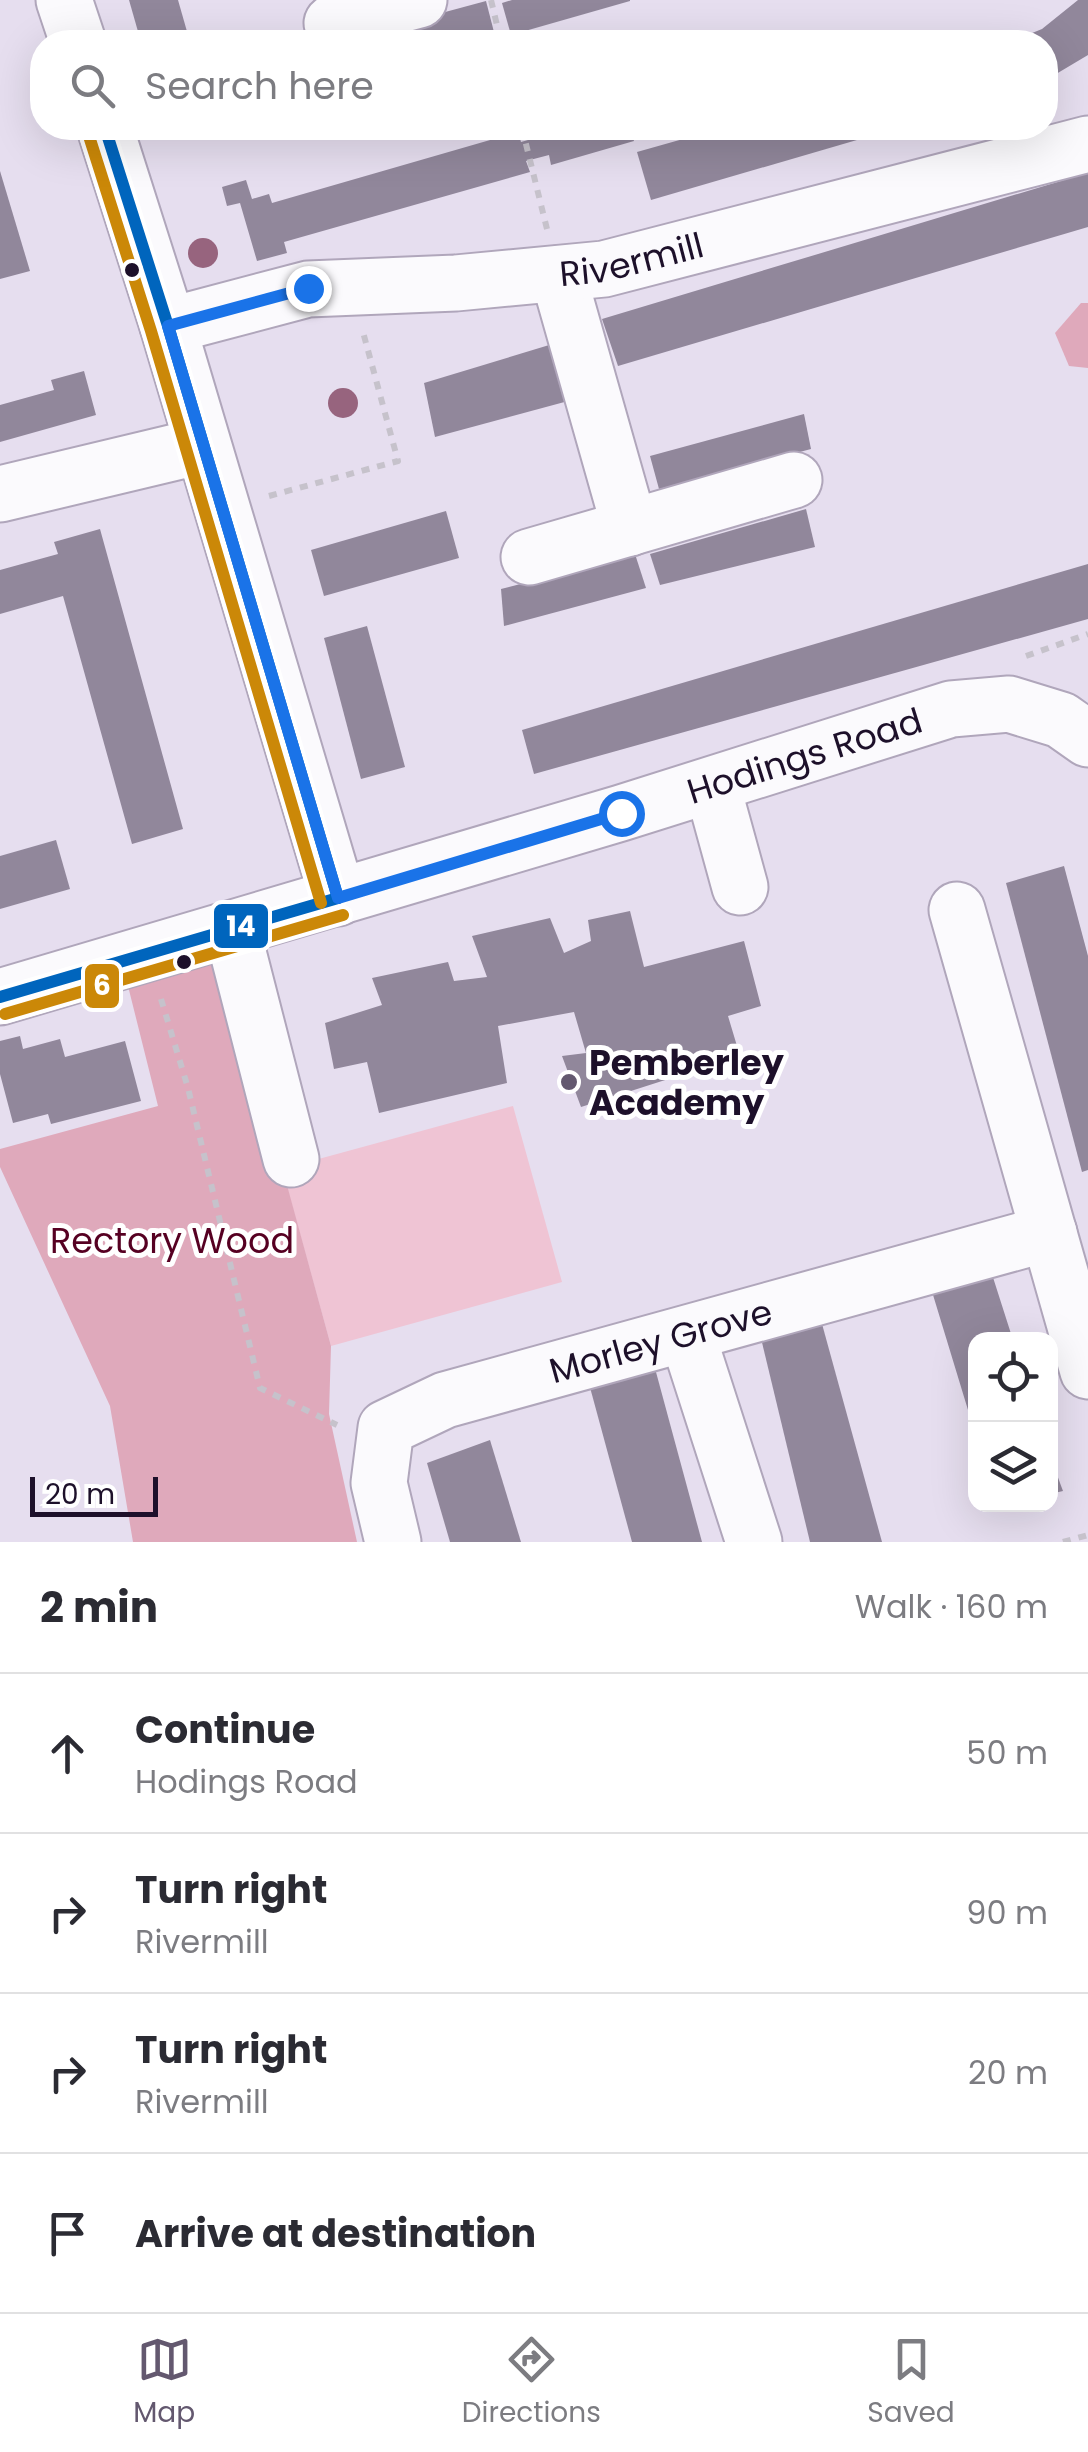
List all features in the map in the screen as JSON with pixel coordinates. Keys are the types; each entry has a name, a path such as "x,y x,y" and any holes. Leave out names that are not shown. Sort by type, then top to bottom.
{"street":[{"path":"64,0 74,30"},
{"path":"332,23 419,0"},
{"path":"108,140 168,326 338,898"},
{"name":"Rivermill","path":"168,326 308,288 456,283 604,269 1088,144"},
{"path":"558,274 630,528"},
{"path":"0,494 201,446"},
{"path":"529,557 794,480"},
{"name":"Hodings Road","path":"0,997 712,785 951,709 1009,704 1061,720 1088,739"},
{"path":"712,785 740,887"},
{"path":"957,910 1088,1371"},
{"path":"232,928 291,1158"},
{"name":"Morley Grove","path":"384,1447 386,1428 445,1400 1049,1233"},
{"path":"687,1334 754,1542"},
{"path":"384,1447 379,1484 394,1542"}],"path":[{"path":"491,0 498,30"},
{"path":"525,140 558,274"},
{"path":"274,494 398,461 351,287"},
{"path":"147,954 188,1088 260,1388 384,1447"},
{"path":"1062,1542 1088,1534"}],"shaded area":[{"path":"513,1106 562,1282 331,1346 282,1169"}],"green space":[{"path":"1081,303 1088,303 1088,368 1069,366 1055,333"},
{"name":"Rectory Wood","path":"223,951 331,1346 329,1414 357,1542 133,1542 110,1406 0,1167 0,1149 158,1106 128,986"}],"building":[{"path":"129,0 178,0 187,30 138,30"},
{"path":"630,0 528,30 510,30 502,3"},
{"path":"1078,0 1088,0 1088,55 1058,73 1058,30 1042,29"},
{"path":"486,1 493,30 378,30"},
{"path":"490,140 634,141 551,165 549,155 526,161 530,172 284,242 287,253 257,261 240,203 227,206 222,187 246,180 252,199 269,194 272,203"},
{"path":"680,140 857,140 651,200 637,152"},
{"path":"1088,169 1088,227 618,366 602,319 1074,177"},
{"path":"0,171 30,271 0,279"},
{"path":"569,339 583,397 435,437 424,383"},
{"path":"84,371 96,415 0,442 0,405 54,390 51,380"},
{"path":"804,414 811,449 659,489 650,456"},
{"path":"806,509 815,547 660,585 650,554"},
{"path":"446,511 459,558 324,596 311,550"},
{"path":"100,529 183,829 132,844 63,596 0,614 0,570 58,554 54,542"},
{"path":"635,554 646,588 504,626 501,589"},
{"path":"1088,564 1088,619 534,774 522,730"},
{"path":"367,626 405,767 361,779 324,638"},
{"path":"56,840 70,889 0,909 0,856"},
{"path":"1064,866 1088,956 1088,1170 1082,1172 1006,883"},
{"path":"630,911 644,967 744,941 761,1006 728,1016 740,1056 581,1107 562,1056 586,1053 574,1012 498,1026 507,1083 379,1113 367,1062 334,1069 325,1023 382,1005 372,978 448,962 454,981 487,977 472,936 550,918 564,953 591,941 588,920"},
{"path":"20,1036 23,1049 60,1039 65,1057 125,1041 141,1101 51,1124 48,1114 13,1123 0,1074 0,1041"},
{"path":"990,1268 1010,1332 968,1332 968,1410 930,1285"},
{"path":"819,1313 882,1542 810,1542 759,1330"},
{"path":"653,1361 702,1542 632,1542 588,1380"},
{"path":"490,1440 521,1542 450,1542 427,1463"}],"transit line":[{"name":"6","path":"90,140 321,903"},
{"name":"14","path":"109,140 338,898"},
{"name":"14","path":"0,997 338,898"},
{"name":"6","path":"5,1014 343,915"}],"place":[{"name":"Pemberley Academy","path":"569,1082"}],"route":[{"path":"308,288 168,326 338,898 621,813"}]}
